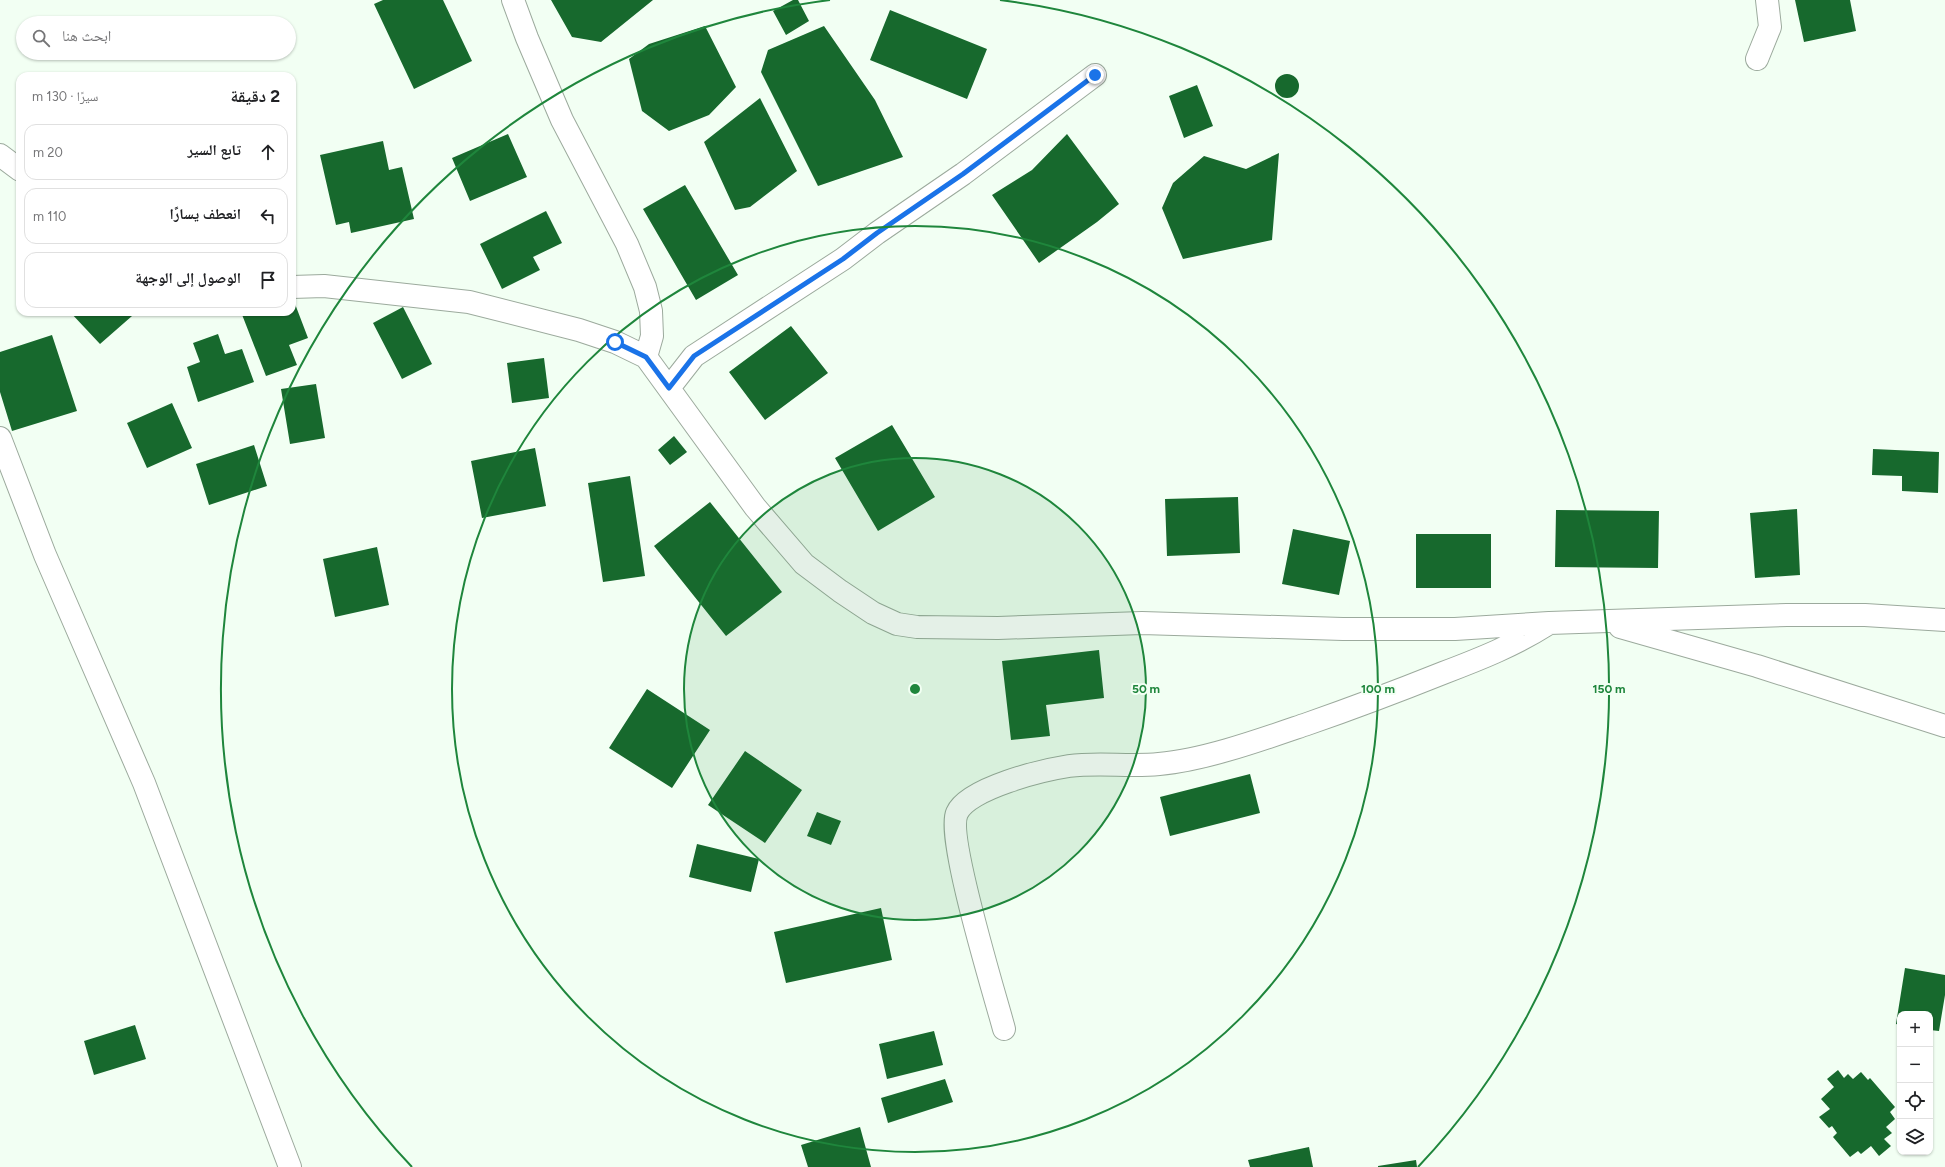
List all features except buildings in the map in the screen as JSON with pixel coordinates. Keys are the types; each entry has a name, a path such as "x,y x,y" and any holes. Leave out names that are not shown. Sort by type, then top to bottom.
{"street":[{"path":"513,0 527,38 562,120 627,244 645,287 651,311 652,336 646,357"},
{"path":"1757,59 1770,27 1767,0"},
{"path":"669,388 694,356 843,259 877,233 963,174 1095,75"},
{"path":"0,155 16,167"},
{"path":"296,287 324,286 469,302 579,330 615,342 646,357 755,507 804,564 873,613 897,624 917,627 998,628 1142,623 1343,629 1455,629 1549,623 1787,615 1865,615 1945,620"},
{"path":"0,438 45,555 144,783 290,1167"},
{"path":"1602,622 1757,666 1945,726"},
{"path":"1004,1029 974,917 954,826 956,813 970,798 990,788 1010,781 1070,766 1103,765 1134,767 1165,764 1203,756 1269,737 1366,704 1467,664 1526,638 1549,623"}],"route":[{"path":"615,342 646,357 669,388 694,356 799,290 877,233 963,174 1095,75"}]}
